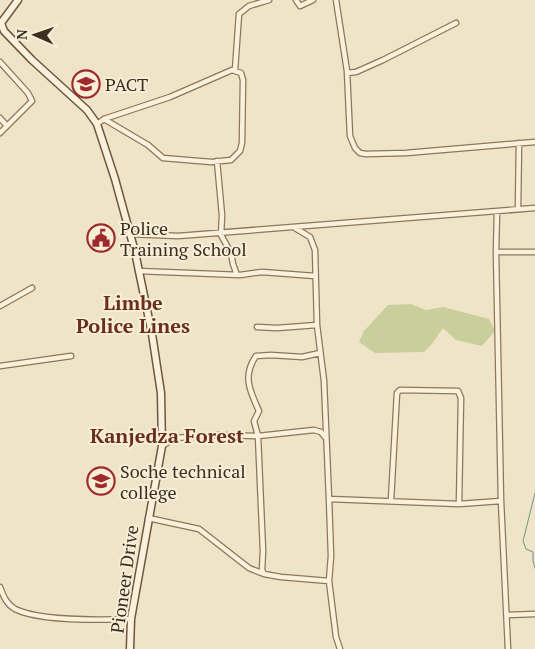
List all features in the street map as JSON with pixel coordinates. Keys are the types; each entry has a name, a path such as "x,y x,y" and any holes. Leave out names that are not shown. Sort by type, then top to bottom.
{"street":[{"path":"0,23 18,0"},
{"path":"235,70 239,14 249,6 269,0"},
{"path":"296,0 300,6 314,0"},
{"path":"336,0 347,73 350,136 355,148 360,153 406,153 535,142"},
{"name":"Pioneer Drive","path":"0,23 2,33 87,110 97,124 115,179 152,334 161,393 162,446 131,619 130,649"},
{"path":"347,73 356,72 383,60 456,23"},
{"path":"0,62 28,93 32,101 0,133"},
{"path":"97,124 104,120 170,97 235,70 241,72 243,80 240,151 231,160 210,162 163,158 148,145 104,120"},
{"path":"0,118 8,126"},
{"path":"518,208 519,143"},
{"path":"217,161 221,235 231,253 237,275"},
{"path":"129,234 178,236 535,208"},
{"path":"497,212 496,252 501,501 508,649"},
{"path":"295,228 310,237 314,244 317,325 324,382 331,556 329,581 336,636 340,649"},
{"path":"496,252 535,252"},
{"path":"138,271 237,275 262,272 315,276"},
{"path":"0,306 32,288"},
{"path":"257,327 277,328 317,325"},
{"path":"264,574 262,570 263,551 258,436 254,421 259,410 249,388 249,372 255,357 271,355 302,357 320,353"},
{"path":"0,366 71,356"},
{"path":"391,500 397,393 400,390 458,391 461,398 459,504"},
{"path":"162,446 175,438 217,434 258,436 314,430 321,432 325,438"},
{"path":"329,499 459,504 501,501"},
{"path":"148,518 199,529 250,568 264,574 329,581"},
{"path":"0,587 4,599 13,608 33,614 104,620 131,619"},
{"path":"507,615 535,614"}],"green space":[{"path":"411,304 426,310 443,307 489,319 495,331 482,346 456,340 443,328 424,352 375,353 359,342 364,331 388,305"}],"waterway":[{"path":"535,493 523,541 526,549 533,552 535,568"}],"place":[{"name":"PACT","path":"86,84"},
{"name":"Police Training School","path":"101,238"},
{"name":"Soche technical college","path":"101,481"}],"district":[{"name":"Limbe Police Lines","path":"133,314"},
{"name":"Kanjedza Forest","path":"167,435"}]}
